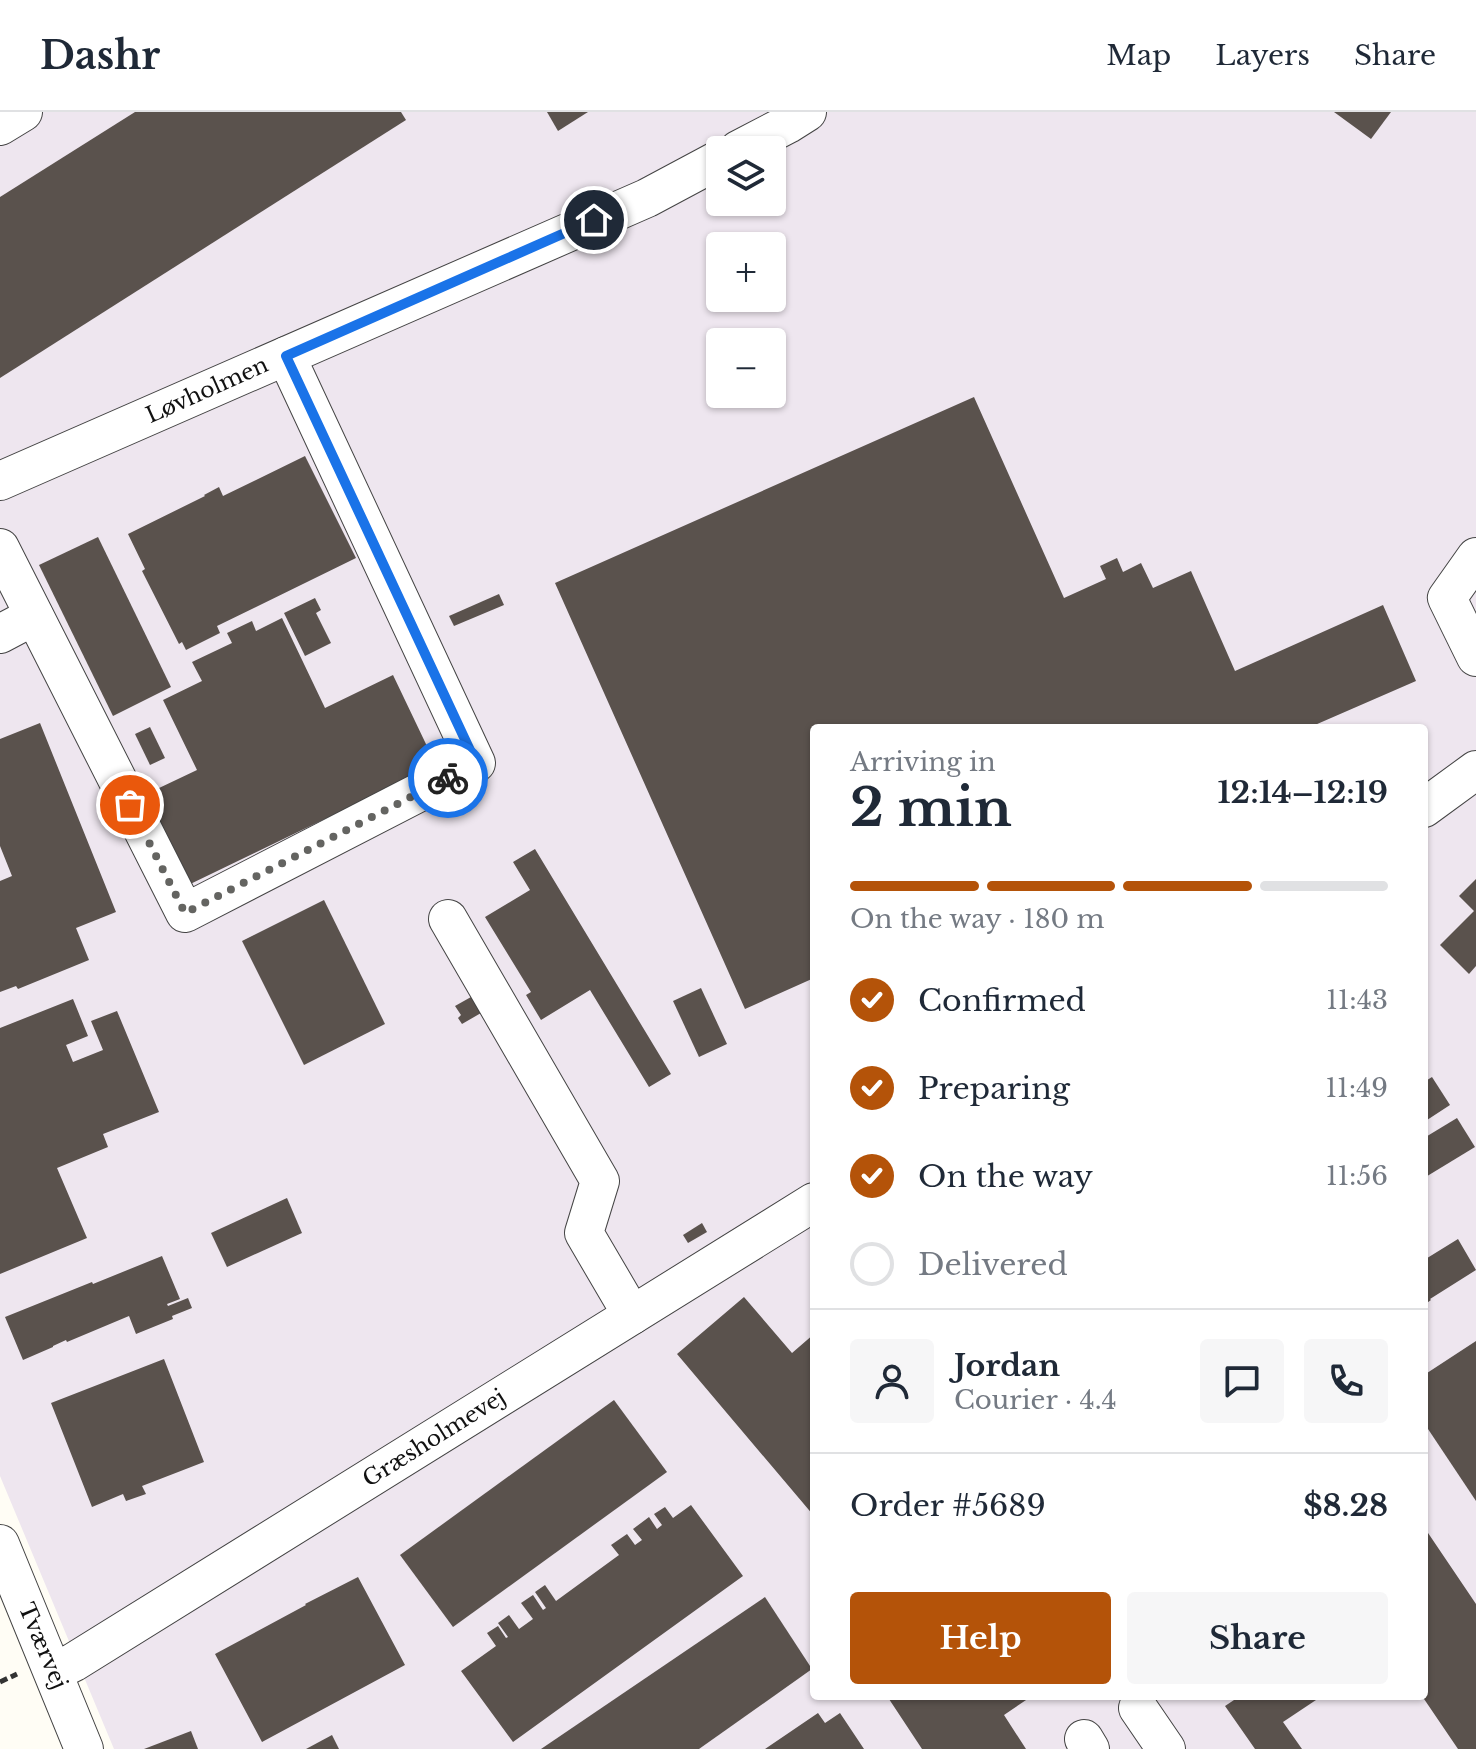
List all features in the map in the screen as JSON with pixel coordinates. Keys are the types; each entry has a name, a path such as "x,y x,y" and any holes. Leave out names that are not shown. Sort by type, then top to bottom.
{"street":[{"path":"0,126 23,112"},
{"path":"765,136 807,112"},
{"name":"Løvholmen","path":"0,481 647,198 706,166"},
{"path":"0,548 185,913 476,763 286,356"},
{"path":"1476,557 1447,598 1476,657"},
{"path":"0,634 34,616"},
{"path":"1428,805 1476,770"},
{"path":"448,919 600,1181 584,1233 632,1315"},
{"name":"Græsholmevej","path":"54,1672 810,1204"},
{"name":"Tværvej","path":"0,1544 84,1749"},
{"path":"1138,1708 1166,1749"}],"shaded area":[{"path":"0,112 1476,112 1476,1749 114,1749 0,1476"}],"building":[{"path":"135,112 401,112 406,120 0,378 0,197"},
{"path":"547,112 588,112 558,131"},
{"path":"1334,112 1391,112 1371,139"},
{"path":"974,397 1064,598 1106,579 1100,566 1117,558 1123,572 1141,563 1153,588 1191,571 1235,671 1383,605 1416,681 1317,724 810,724 810,980 745,1009 555,583"},
{"path":"305,456 356,558 217,626 220,633 186,650 182,642 179,644 142,571 145,569 128,534 219,487 223,496"},
{"path":"98,537 171,687 113,716 39,565"},
{"path":"499,594 504,605 454,626 449,616"},
{"path":"315,598 321,610 316,613 331,643 305,656 284,613"},
{"path":"282,618 325,708 393,675 436,765 182,888 138,798 197,770 163,700 202,681 192,662 232,643 227,633 252,621 256,631"},
{"path":"40,723 116,912 76,928 89,960 18,989 16,986 0,992 0,881 12,876 0,846 0,739"},
{"path":"150,727 165,758 150,765 135,734"},
{"path":"535,849 671,1074 649,1087 590,990 541,1020 526,995 531,992 485,917 530,890 513,862"},
{"path":"1476,879 1476,966 1469,974 1440,945 1474,911 1459,896"},
{"path":"324,900 385,1024 304,1065 242,941"},
{"path":"701,988 727,1044 699,1057 673,1001"},
{"path":"471,997 481,1013 462,1024 455,1006"},
{"path":"73,999 88,1036 66,1045 73,1062 103,1050 91,1021 117,1011 159,1112 103,1134 108,1147 57,1168 87,1238 0,1274 0,1028"},
{"path":"1432,1077 1450,1105 1428,1119 1428,1080"},
{"path":"1457,1118 1475,1147 1428,1176 1428,1136"},
{"path":"287,1198 302,1233 227,1267 211,1233"},
{"path":"702,1223 707,1232 688,1243 683,1235"},
{"path":"1458,1239 1476,1270 1428,1302 1428,1258"},
{"path":"162,1256 180,1299 168,1306 188,1298 192,1308 136,1334 129,1316 23,1360 5,1317"},
{"path":"744,1297 792,1353 810,1337 810,1511 677,1354"},
{"path":"1476,1341 1476,1501 1428,1429 1428,1372"},
{"path":"164,1359 204,1462 142,1486 146,1494 126,1501 123,1494 92,1507 51,1403"},
{"path":"614,1400 667,1472 453,1627 400,1555"},
{"path":"691,1505 743,1576 513,1742 461,1671 496,1646 487,1633 498,1626 508,1637 498,1623 509,1615 519,1629 533,1619 521,1603 533,1595 543,1610 546,1608 535,1592 545,1585 556,1601 619,1555 611,1545 627,1534 635,1545 642,1540 633,1529 649,1517 657,1529 662,1525 654,1514 665,1507 673,1518"},
{"path":"1428,1533 1476,1604 1476,1749 1458,1749 1425,1700 1428,1700"},
{"path":"358,1577 405,1665 262,1742 215,1654"},
{"path":"765,1597 810,1666 810,1670 699,1749 541,1749"},
{"path":"890,1700 1026,1700 1004,1715 1026,1749 922,1749"},
{"path":"1234,1700 1316,1700 1283,1722 1302,1749 1255,1749 1225,1706"},
{"path":"818,1713 825,1723 840,1713 864,1749 765,1749"},
{"path":"191,1731 198,1749 144,1749"},
{"path":"332,1735 339,1749 306,1749"}],"way so far":[{"path":"130,805 185,913 448,778"}],"route":[{"path":"448,778 476,763 286,356 594,220"}]}
